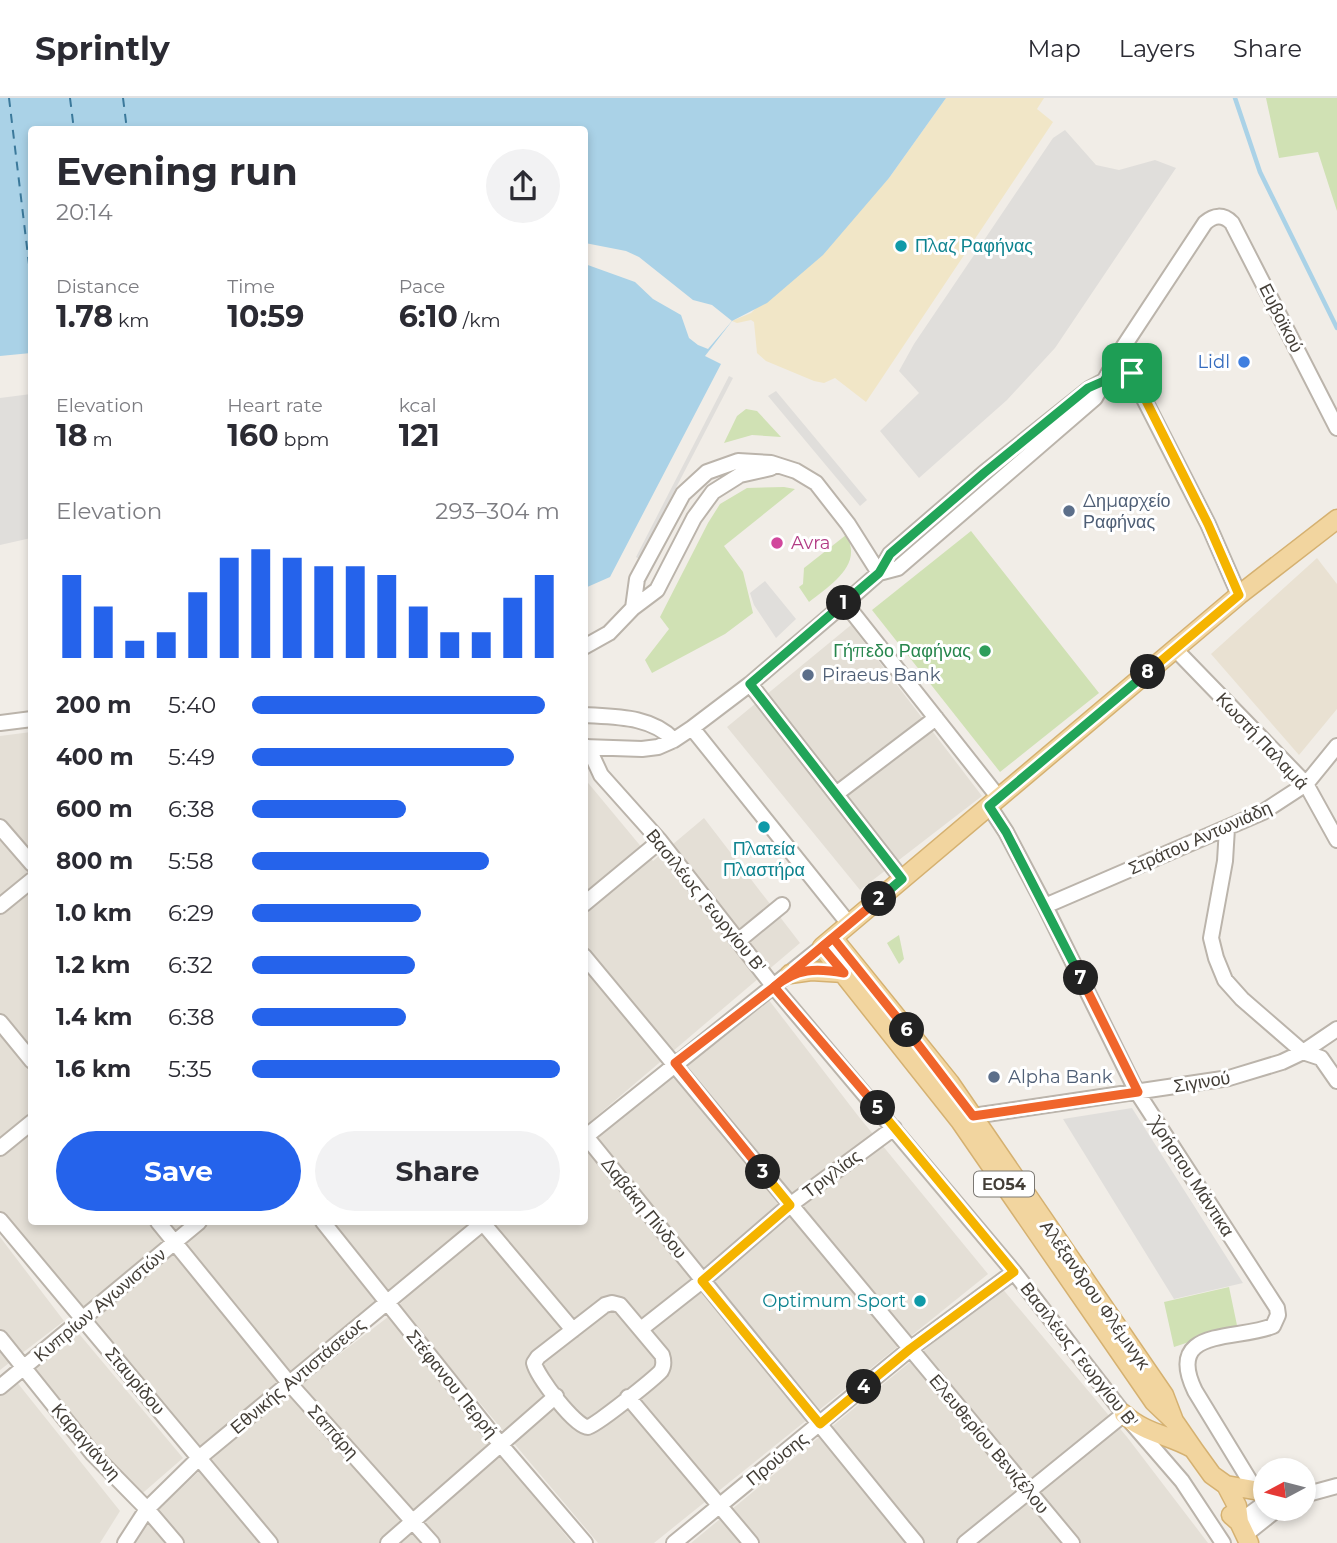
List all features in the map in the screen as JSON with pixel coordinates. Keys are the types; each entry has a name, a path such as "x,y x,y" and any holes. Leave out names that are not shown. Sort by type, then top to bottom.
{"main road":[{"path":"827,942 1239,595 1337,519"},
{"name":"Αλέξανδρου Φλέμινγκ","path":"827,942 844,973 960,1122 1154,1402 1174,1421 1219,1480 1216,1490 1227,1511 1244,1533"},
{"name":"Αλέξανδρου Φλέμινγκ","path":"827,942 973,1116 1164,1395 1174,1421"},
{"path":"790,974 811,971 844,973"},
{"path":"1124,1414 1146,1431 1171,1438 1194,1450"},
{"path":"1219,1480 1253,1492"}],"street":[{"name":"Ευβοϊκού","path":"1121,352 1205,223 1213,217 1223,216 1232,223 1337,428"},
{"path":"588,747 658,747 692,728 750,684 879,573 898,568 1095,398 1121,352"},
{"path":"1121,352 1208,524 1239,595"},
{"path":"633,608 637,579 674,508 694,482 722,465 738,461 754,460 786,468 807,477 826,494 879,573"},
{"path":"588,645 609,633 633,608 657,590 694,518 713,492 740,475 755,470 786,468"},
{"name":"Χρήστου Μάντικα","path":"845,603 936,718 994,802 1006,832 1138,1092 1276,1308 1278,1315 1273,1326 1202,1342 1191,1349 1186,1361 1195,1391 1253,1481"},
{"name":"Κωστή Παλαμά","path":"1175,649 1306,785 1337,840"},
{"path":"750,684 902,879"},
{"path":"588,715 644,721 662,728 674,740"},
{"path":"836,794 936,718"},
{"path":"0,723 28,720"},
{"path":"692,728 849,924"},
{"name":"Στράτου Αντωνιάδη","path":"1045,906 1263,812 1306,785 1337,746"},
{"name":"Βασιλέως Γεωργίου Β'","path":"588,751 601,775 660,841 774,987 1014,1272 1124,1414 1182,1481 1223,1543"},
{"path":"0,827 28,859"},
{"path":"1227,828 1225,861 1211,938 1225,980 1242,999 1303,1052 1321,1058 1337,1081"},
{"path":"588,901 660,841"},
{"path":"0,906 28,883"},
{"path":"738,941 782,905"},
{"path":"588,1134 827,942"},
{"name":"Ελευθερίου Βενιζέλου","path":"588,961 1072,1543"},
{"path":"0,1022 28,1056"},
{"name":"Σιγινού","path":"973,1116 1229,1078 1259,1071 1303,1052 1337,1029"},
{"path":"0,1148 28,1125"},
{"name":"Τριγλίας","path":"640,1329 702,1281 790,1205 894,1128"},
{"name":"Δαβάκη Πίνδου","path":"588,1140 916,1543"},
{"name":"Σταυρίδου","path":"0,1220 270,1543"},
{"name":"Σαπάρη","path":"161,1225 289,1383 432,1543"},
{"name":"Κυπρίων Αγωνιστών","path":"0,1387 195,1225"},
{"name":"Στέφανου Περρή","path":"325,1225 501,1445 585,1543"},
{"name":"Εθνικής Αντιστάσεως","path":"125,1543 147,1509 199,1458 479,1225"},
{"path":"486,1225 573,1330"},
{"name":"Προύσης","path":"674,1543 910,1349 1014,1272"},
{"path":"605,1305 620,1305 640,1329 662,1355 664,1363 661,1370 594,1426 579,1424 536,1371 534,1363 538,1357 605,1305"},
{"name":"Καραγιάννη","path":"0,1338 93,1454 176,1543"},
{"path":"388,1543 556,1396"},
{"path":"628,1398 751,1543"},
{"path":"965,1543 1124,1414"},
{"path":"1316,1491 1337,1486"},
{"path":"1244,1533 1253,1514"},
{"path":"1244,1533 1261,1521"}],"shaded area":[{"path":"1065,130 1096,165 1119,170 1155,160 1176,168 1055,348 1007,400 919,478 880,431 919,393 899,371 914,344 1053,138"},
{"path":"729,376 733,378 639,559 636,557"},
{"path":"776,391 867,500 860,506 768,396"},
{"path":"28,394 28,539 0,545 0,398"},
{"path":"1317,558 1337,584 1337,709 1299,755 1211,654"},
{"path":"765,581 796,619 776,638 754,605 750,593"},
{"path":"851,625 982,796 860,890 727,727"},
{"path":"28,732 28,1225 472,1225 197,1452 0,1223 0,736"},
{"path":"588,783 653,861 704,818 800,943 588,1123"},
{"path":"765,995 859,1117 988,1274 654,1543 598,1543 398,1306 444,1261 487,1225 588,1225 588,1142"},
{"path":"1132,1108 1243,1283 1174,1299 1063,1119"},
{"path":"0,1237 64,1321 0,1370"},
{"path":"1001,1287 1127,1437 1208,1543 691,1543"},
{"path":"388,1317 572,1543 177,1543 156,1512 251,1422"},
{"path":"75,1329 183,1458 137,1498 29,1369"},
{"path":"16,1381 120,1511 100,1543 0,1543 0,1394"},
{"path":"144,1517 165,1543 128,1543"}],"green space":[{"path":"1266,98 1337,98 1337,211 1318,152 1279,158"},
{"path":"746,409 757,411 781,437 752,435 724,443 737,416"},
{"path":"747,488 795,489 724,546 743,572 753,613 725,634 652,673 645,660 669,629 660,617 720,504"},
{"name":"Γήπεδο Ραφήνας","path":"971,531 1099,693 1000,772 872,610"},
{"path":"846,535 851,556 848,565 835,581 809,602 799,587 803,584 804,568"},
{"path":"899,935 904,959 899,964 887,943"},
{"path":"1229,1287 1238,1330 1174,1347 1164,1302"}],"sand":[{"name":"Πλαζ Ραφήνας","path":"946,98 1044,98 1037,109 1053,122 866,402 835,378 824,383 814,381 766,361 757,353 754,322 732,321 751,313 889,178"}],"water":[{"path":"0,98 946,98 889,178 823,255 767,303 732,321 705,356 721,364 610,577 588,587 588,126 28,126 28,353 0,356"}],"pier":[{"path":"588,244 626,251 639,257 693,300 712,305 732,321 708,349 698,345 689,338 681,315 653,299 635,282 588,265"}],"waterway":[{"path":"1235,98 1260,172 1337,328"}],"ferry route":[{"path":"9,98 28,256"},
{"path":"70,98 74,126"},
{"path":"123,98 126,126"}],"place":[{"name":"Πλαζ Ραφήνας","path":"901,246"},
{"name":"Lidl","path":"1244,362"},
{"name":"Δημαρχείο Ραφήνας","path":"1069,511"},
{"name":"Avra","path":"777,543"},
{"name":"Γήπεδο Ραφήνας","path":"985,651"},
{"name":"Piraeus Bank","path":"808,675"},
{"name":"Πλατεία Πλαστήρα","path":"764,827"},
{"name":"Alpha Bank","path":"994,1077"},
{"name":"Optimum Sport","path":"920,1301"}],"route":[{"path":"1132,373 1121,352 1104,381 1088,388 984,473 890,554 879,573 750,684 902,879 774,987 675,1063 790,1205 702,1281 820,1424 910,1349 1014,1272 774,987 790,974 811,971 844,973 822,947 833,938 950,1083 973,1116 1138,1092 1045,906 1006,832 989,806 1239,595 1208,524 1132,373"}]}
